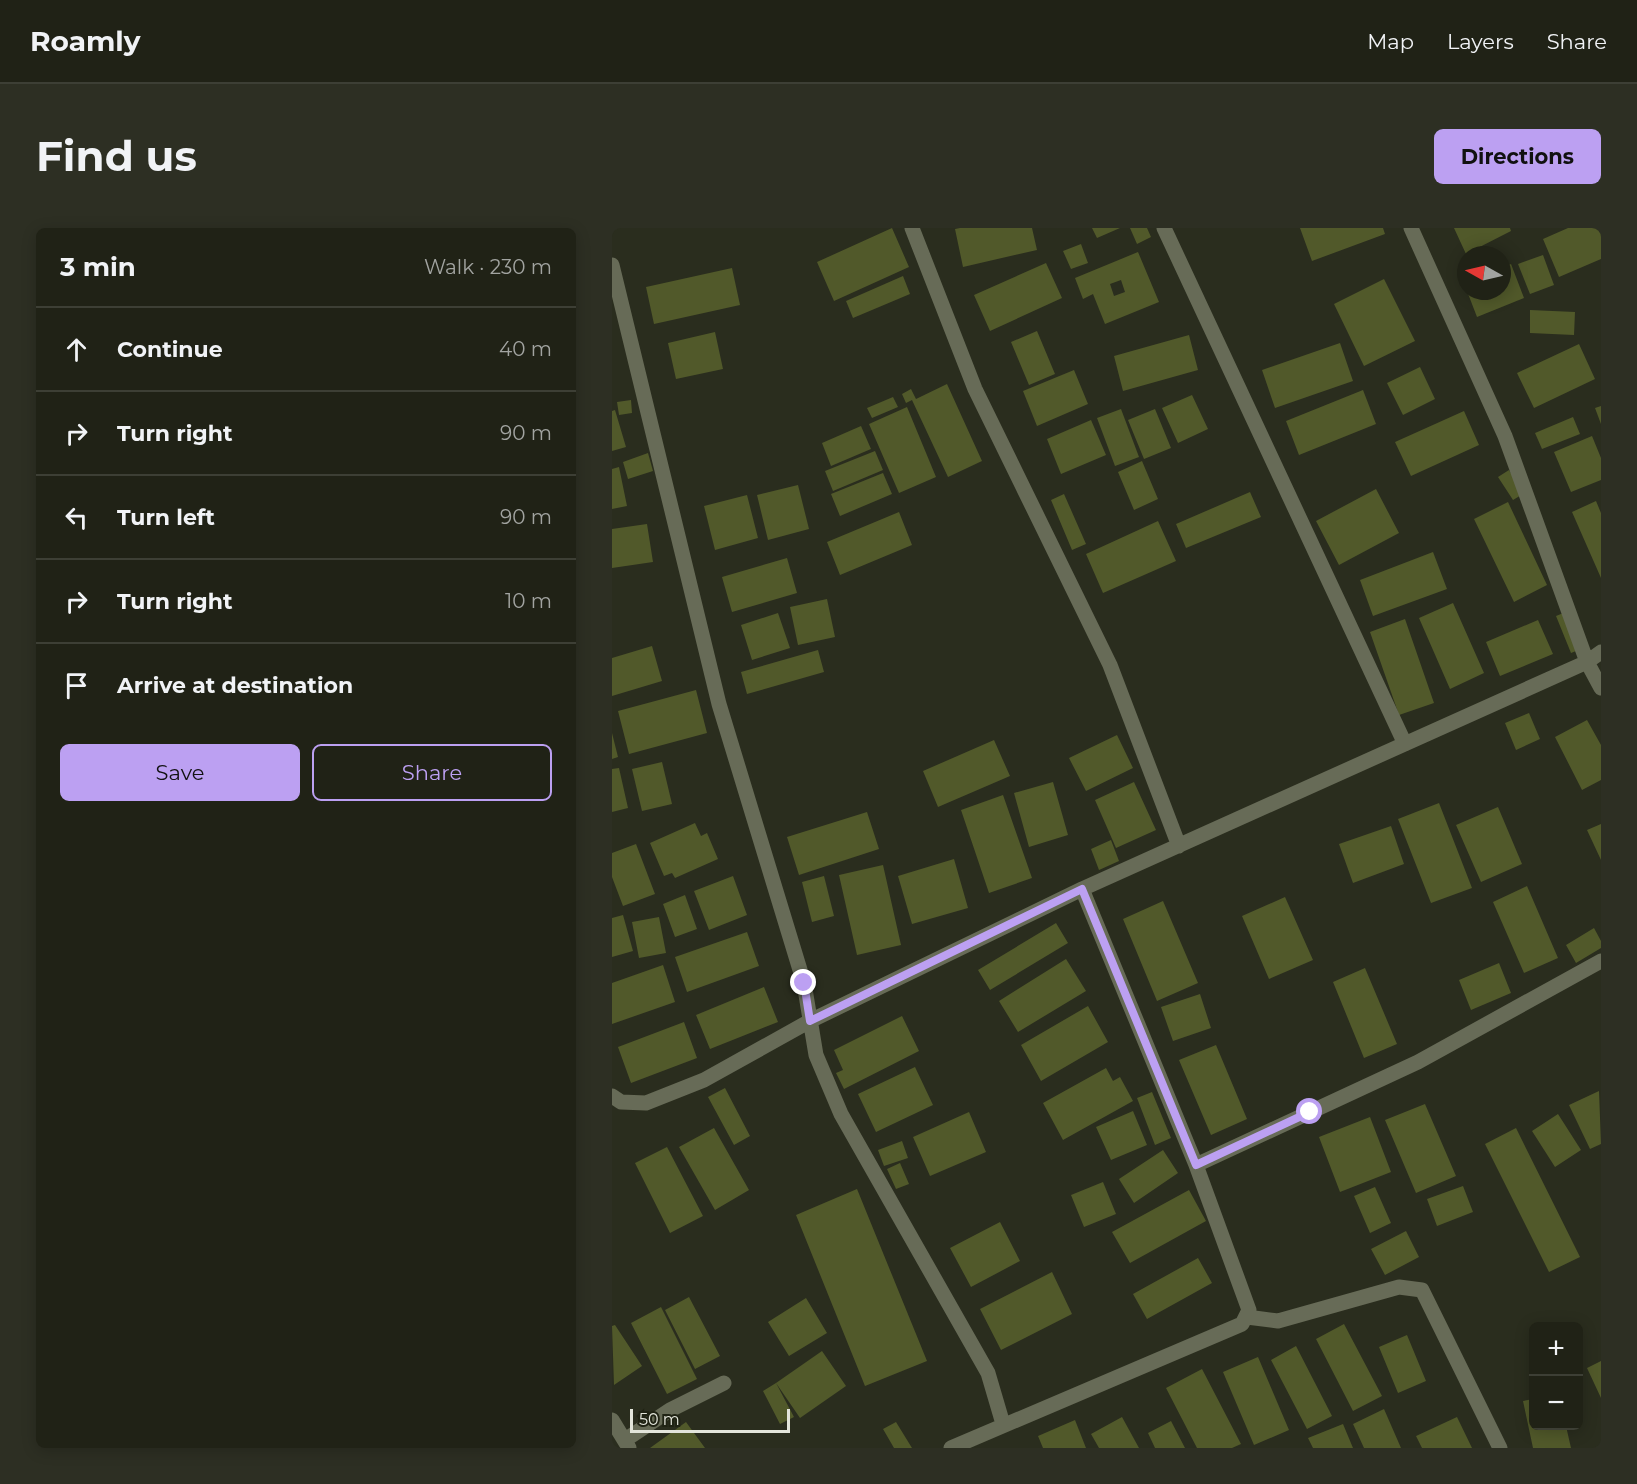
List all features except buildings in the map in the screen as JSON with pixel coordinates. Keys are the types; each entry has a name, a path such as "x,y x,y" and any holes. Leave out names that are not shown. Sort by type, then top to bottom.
{"street":[{"path":"912,228 975,389 1110,665 1179,846"},
{"path":"1164,228 1405,744"},
{"path":"1411,228 1505,436 1587,662 1601,688"},
{"path":"612,266 719,704 804,983 816,1055 841,1114 988,1373 1003,1424"},
{"path":"612,1096 621,1102 646,1103 704,1080 810,1021 1082,889 1587,662 1601,652"},
{"path":"951,1448 1242,1324 1249,1310 1196,1165 1082,889"},
{"path":"1196,1165 1418,1062 1601,961"},
{"path":"1247,1317 1278,1321 1399,1287 1422,1290 1500,1448"},
{"path":"612,1420 627,1444 670,1410 724,1383"}],"route":[{"path":"804,983 810,1021 1082,889 1196,1165 1310,1112"}]}
